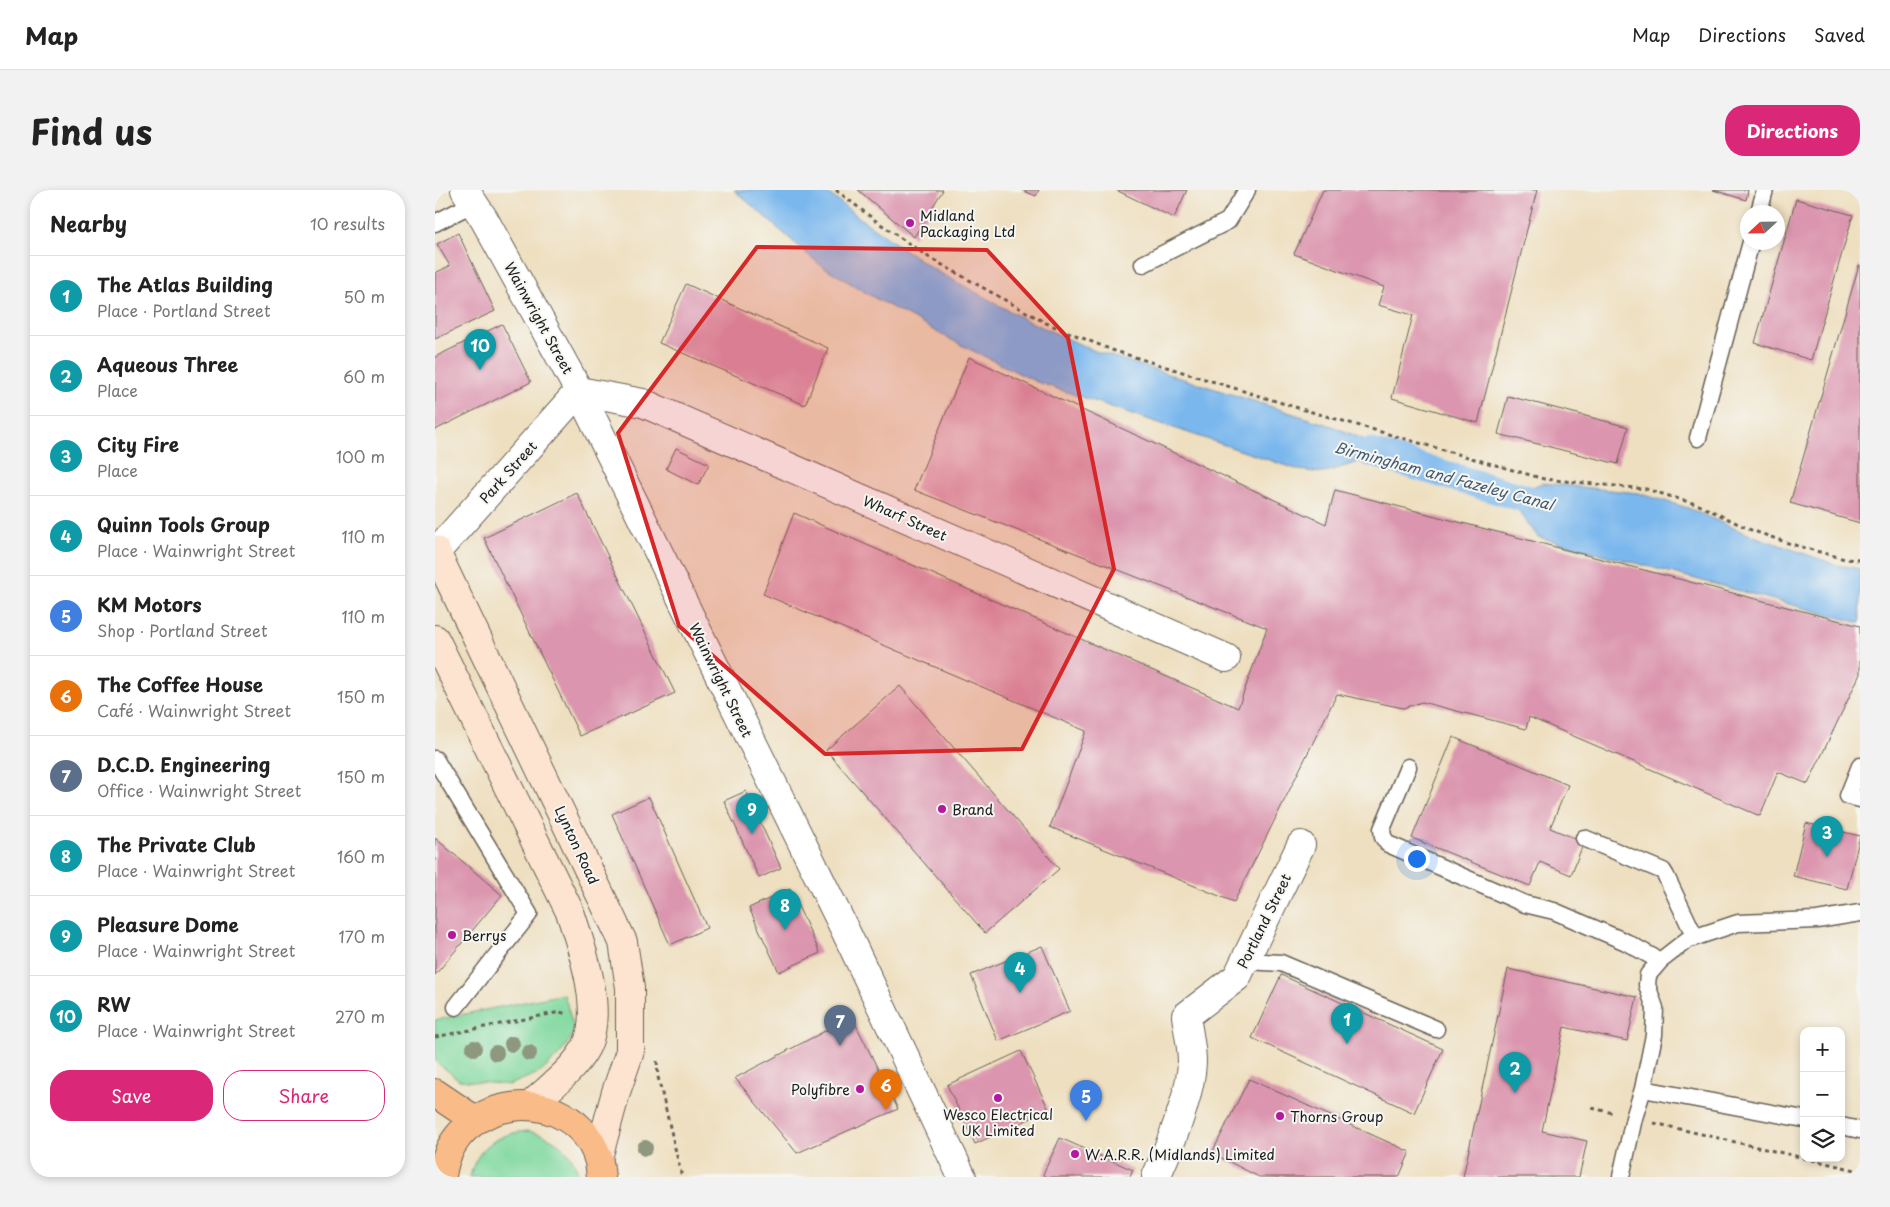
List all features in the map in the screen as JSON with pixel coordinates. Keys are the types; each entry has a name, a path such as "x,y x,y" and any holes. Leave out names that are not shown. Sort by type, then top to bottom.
{"main road":[{"name":"Lynton Road","path":"436,551 623,942 630,988 630,1051 616,1092 600,1167"},
{"path":"435,639 570,912 586,960 594,1020 587,1046 576,1062 530,1106"},
{"path":"435,1093 475,1120"},
{"path":"440,1173 453,1144 462,1131 475,1120 501,1108 530,1106 552,1111 571,1122 587,1138 600,1167"}],"street":[{"name":"Wainwright Street","path":"470,196 579,391 839,919 962,1177"},
{"name":"Park Street","path":"436,551 579,391"},
{"name":"Wharf Street","path":"579,391 643,403 1226,658"},
{"name":"Portland Street","path":"1156,1177 1168,1150 1192,1062 1186,1016 1237,976 1301,845"}],"lane":[{"path":"1143,264 1229,220 1247,190"},
{"path":"1761,205 1765,190"},
{"path":"435,223 470,196"},
{"path":"1698,438 1749,250"},
{"path":"435,759 529,914 456,1007"},
{"path":"1860,766 1849,796 1860,799"},
{"path":"1408,767 1382,830 1383,837 1388,844 1525,904 1554,911 1626,942 1660,961"},
{"path":"1585,838 1663,872 1695,937"},
{"path":"1621,1177 1634,1118 1643,1089 1655,1026 1655,1008 1647,985 1648,975 1660,961 1687,940 1738,923 1817,920 1860,914"},
{"path":"1245,960 1281,963 1436,1029"},
{"path":"1643,1089 1800,1118"},
{"path":"1845,1127 1860,1130"}],"path":[{"path":"836,190 930,258 1046,323 1112,350 1298,408 1544,479 1646,489 1699,505 1751,530 1791,544 1845,559 1860,560"},
{"path":"435,1036 560,1012 594,1020"},
{"path":"657,1059 658,1077 682,1177"},
{"path":"1592,1108 1800,1157"},
{"path":"1821,1162 1860,1171"}],"highlighted area":[{"path":"757,247 987,250 1068,338 1114,569 1022,749 825,754 679,626 618,433"}],"green space":[{"path":"564,994 575,1032 560,1054 541,1072 509,1085 459,1080 435,1061 435,1020"},
{"path":"528,1131 546,1136 561,1146 572,1159 579,1177 470,1177 478,1157 490,1144 508,1135"}],"water":[{"path":"734,190 824,190 865,222 933,269 1026,320 1095,351 1332,426 1363,439 1404,462 1371,458 1323,473 1299,470 1037,382 963,346 873,297 819,264"},
{"path":"1542,483 1638,493 1688,508 1745,533 1837,565 1860,569 1860,623 1538,537 1516,507 1499,491 1524,490"}],"building":[{"name":"Midland Packaging Ltd","path":"858,190 943,190 914,237"},
{"name":"Midland Packaging Ltd","path":"1022,190 1039,190 1036,196"},
{"path":"1116,190 1187,190 1174,218"},
{"path":"1323,190 1537,190 1478,423 1392,398 1413,315 1378,305 1384,287 1294,254"},
{"path":"1713,190 1748,190 1746,200"},
{"path":"1796,199 1853,215 1811,360 1755,343 1781,250 1785,250 1785,238"},
{"path":"458,233 495,311 435,339 435,273 450,266 437,244"},
{"path":"1860,265 1860,523 1790,503"},
{"path":"686,284 828,348 805,405 659,343"},
{"path":"502,324 531,382 435,430 435,357"},
{"path":"969,357 1326,524 1335,490 1860,626 1860,674 1808,784 1778,772 1760,816 1529,717 1526,729 1422,702 1403,708 1337,694 1234,902 1050,827 1086,731 763,594 794,513 1238,708 1267,628 914,490"},
{"path":"1508,396 1628,427 1618,464 1498,434"},
{"path":"676,448 709,464 698,485 666,469"},
{"path":"577,493 675,693 580,736 484,538"},
{"name":"Brand","path":"900,686 1059,869 985,933 826,750"},
{"path":"1453,737 1568,785 1550,828 1584,842 1571,875 1540,862 1530,886 1412,838"},
{"path":"746,791 781,868 759,878 724,801"},
{"path":"649,797 707,928 670,945 612,814"},
{"path":"1806,823 1860,836 1847,889 1793,876"},
{"name":"Berrys","path":"435,838 502,895 435,975"},
{"path":"790,889 820,953 779,972 749,908"},
{"path":"1042,946 1070,1011 998,1041 971,975"},
{"path":"1508,969 1637,997 1627,1041 1564,1027 1542,1131 1587,1141 1579,1177 1463,1177"},
{"path":"1281,975 1443,1049 1414,1113 1252,1038"},
{"path":"852,1017 898,1109 797,1153 735,1078"},
{"name":"Wesco Electrical UK Limited","path":"1021,1051 1049,1110 975,1144 947,1085"},
{"name":"Thorns Group","path":"1249,1079 1410,1152 1399,1177 1259,1177 1212,1153"},
{"name":"W.A.R.R. (Midlands) Limited","path":"1060,1138 1133,1170 1130,1177 1045,1177 1043,1174"}],"waterway":[{"name":"Birmingham and Fazeley Canal","path":"1369,452 1534,501"}],"place":[{"name":"Midland Packaging Ltd","path":"910,223"},
{"name":"RW","path":"480,370"},
{"name":"Brand","path":"942,809"},
{"name":"Pleasure Dome","path":"752,834"},
{"name":"City Fire","path":"1827,857"},
{"name":"The Private Club","path":"785,930"},
{"name":"Berrys","path":"452,935"},
{"name":"Quinn Tools Group","path":"1020,993"},
{"name":"The Atlas Building","path":"1347,1044"},
{"name":"D.C.D. Engineering","path":"840,1046"},
{"name":"Polyfibre","path":"860,1089"},
{"name":"Aqueous Three","path":"1515,1093"},
{"name":"Wesco Electrical UK Limited","path":"998,1098"},
{"name":"The Coffee House","path":"886,1110"},
{"name":"Thorns Group","path":"1280,1116"},
{"name":"KM Motors","path":"1086,1121"},
{"name":"W.A.R.R. (Midlands) Limited","path":"1075,1154"}]}
